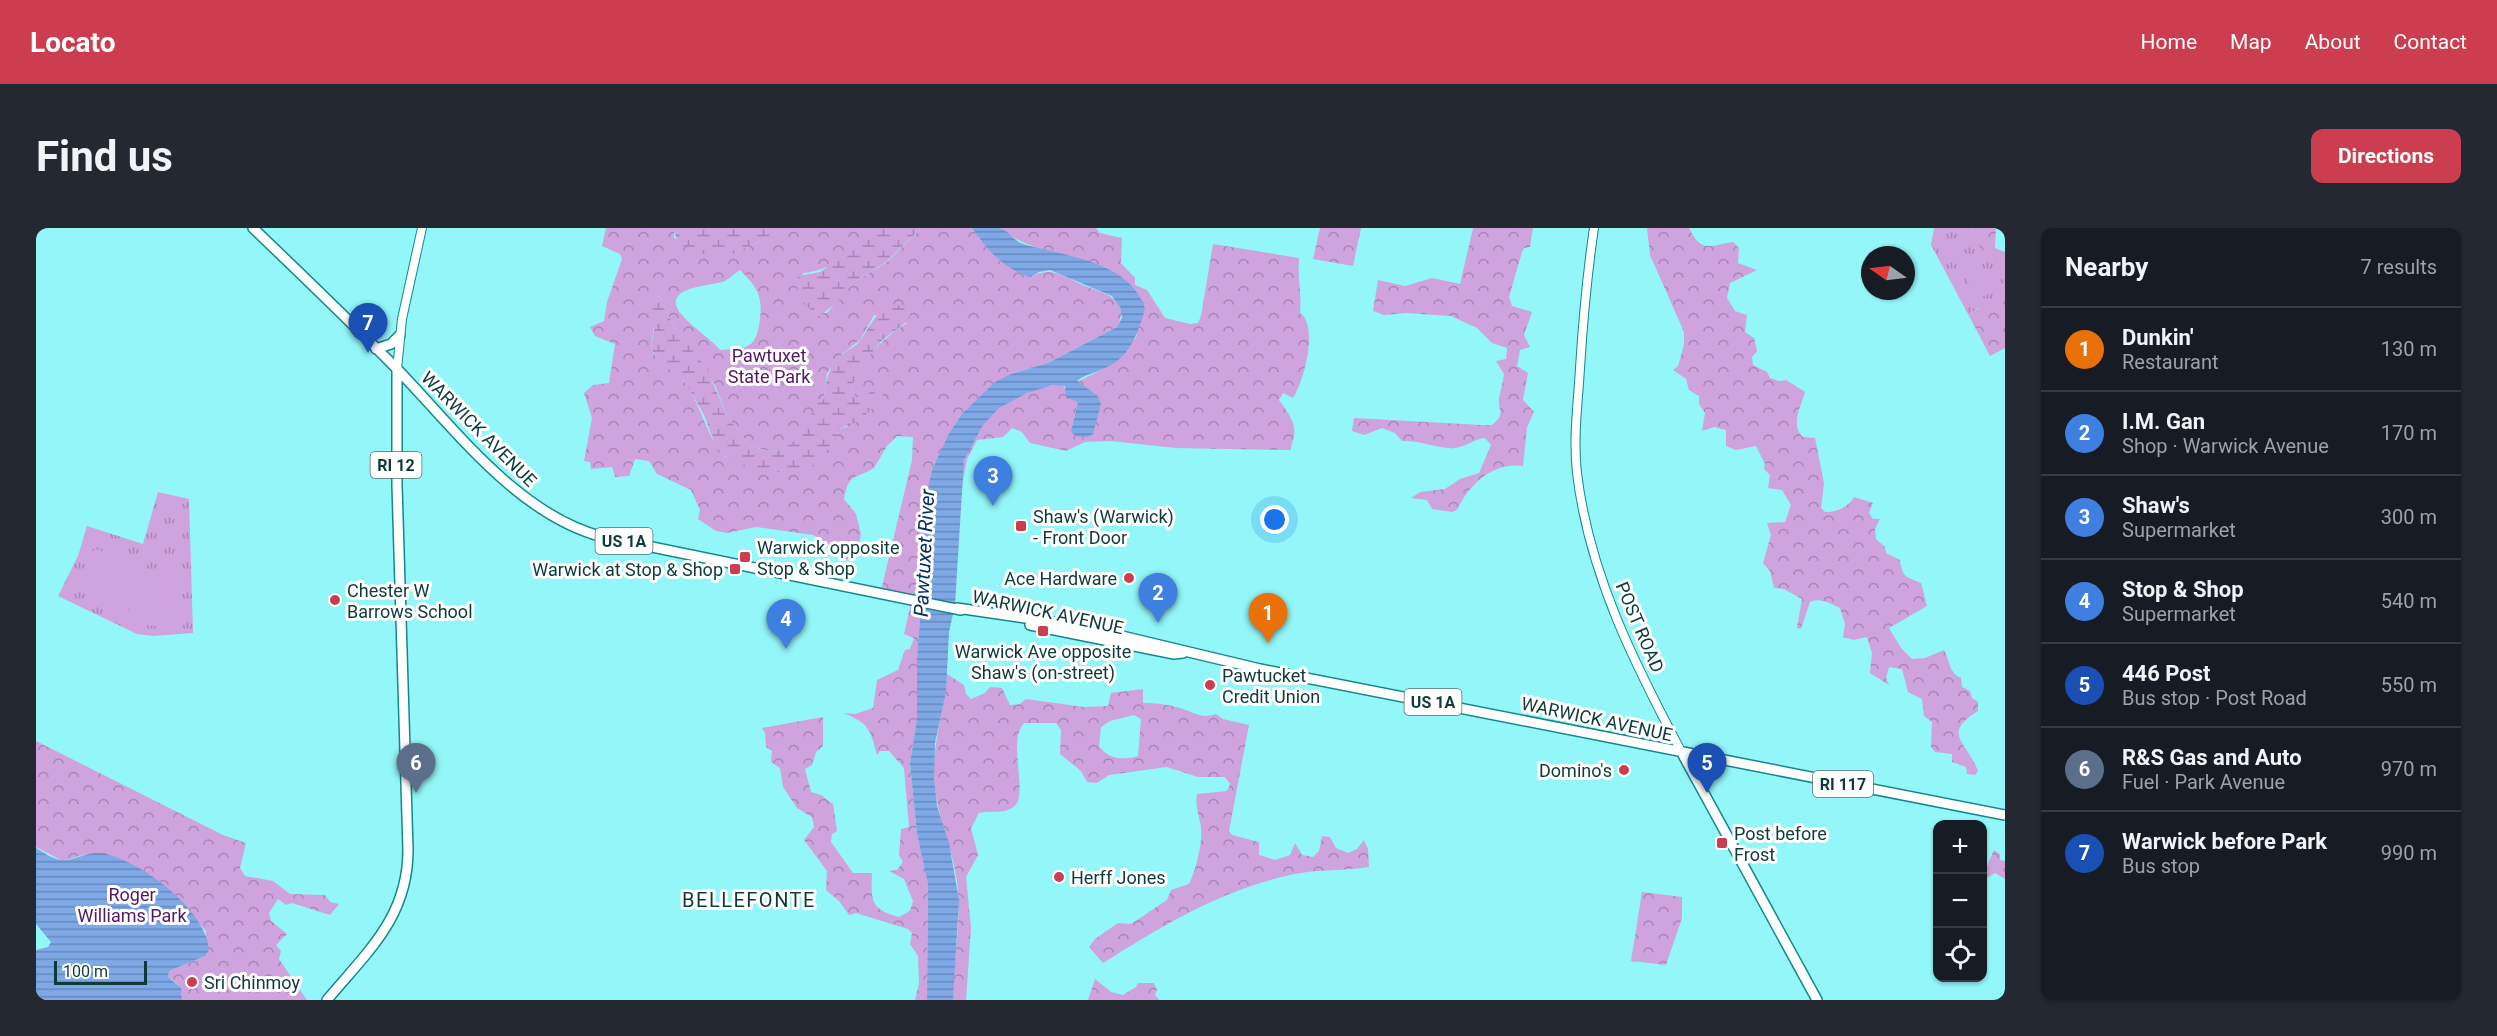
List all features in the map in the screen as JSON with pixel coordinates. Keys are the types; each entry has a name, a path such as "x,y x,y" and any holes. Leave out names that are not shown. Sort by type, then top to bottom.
{"main road":[{"name":"WARWICK AVENUE","path":"253,228 397,369 514,489 536,507 565,524 603,537 913,599 1155,651 1184,653 2005,815"},
{"name":"RI 12","path":"327,1000 391,919 403,897 406,882 408,850 396,474 397,369 400,334 422,228"},
{"name":"POST ROAD","path":"1594,228 1582,318 1575,450 1588,527 1606,592 1630,652 1682,753 1817,1000"},
{"path":"376,349 391,344 400,334"}],"green space":[{"name":"Pawtuxet State Park","path":"606,228 674,228 674,238 724,258 787,228 870,228 874,236 859,249 832,265 803,273 798,292 814,312 827,313 851,284 887,262 921,228 972,228 981,241 1031,277 1045,272 1064,276 1113,298 1121,309 1117,327 1048,363 1011,374 962,414 948,435 932,470 920,547 923,579 917,659 917,718 910,764 917,834 928,883 927,1000 915,1000 919,984 918,956 910,944 912,933 908,929 856,913 849,915 839,901 826,890 827,871 804,840 814,827 812,817 797,808 783,787 780,768 771,762 772,751 766,747 765,733 762,728 823,717 823,746 816,752 812,765 805,769 811,792 821,795 833,804 837,831 832,834 831,842 853,873 872,873 872,897 877,907 899,917 910,911 913,901 904,879 889,871 897,870 903,862 899,855 901,829 909,827 904,768 889,751 880,751 877,755 873,739 864,724 843,713 855,714 873,708 877,680 898,670 905,650 910,649 914,638 904,634 912,599 881,591 912,460 913,437 897,436 887,446 874,468 854,478 848,484 844,499 856,514 861,534 855,561 843,559 834,553 824,541 813,535 756,527 727,533 716,531 698,519 700,510 691,490 657,474 649,461 635,459 629,476 615,477 612,467 591,469 590,462 584,461 592,418 584,393 593,385 609,383 615,344 595,336 590,327 604,321 607,302 622,259 620,254 602,246","holes":["740,270 754,286 759,297 761,311 758,329 749,345 738,349 720,350 682,315 676,305 677,298 690,289 725,281","657,296 661,298 673,325 715,385 727,416 750,446 769,451 781,450 800,438 824,399 827,373 842,354 860,340 874,315 907,323 881,343 860,369 851,390 856,397 862,397 847,427 839,429 830,447 725,457 713,439 685,382 659,360 651,349"]},
{"path":"674,228 787,228 724,258 685,247 679,242"},
{"path":"870,228 921,228 886,262 851,284 842,298 820,316 810,309 799,294 798,276 820,272 873,236"},
{"path":"1001,228 1096,228 1100,233 1122,238 1121,263 1135,278 1135,285 1147,290 1165,318 1190,324 1198,323 1201,316 1213,244 1299,258 1300,313 1306,320 1308,329 1308,354 1293,398 1283,393 1279,400 1294,426 1291,450 1176,448 1110,441 1085,442 1066,451 1030,443 1022,432 1012,428 1003,437 977,440 967,459 962,486 966,454 977,432 991,415 1021,395 1061,384 1078,402 1071,431 1094,393 1077,382 1111,365 1137,336 1113,272 1038,248 1011,236"},
{"path":"1320,228 1361,228 1353,266 1313,259"},
{"path":"1473,228 1533,228 1530,247 1524,248 1522,252 1509,297 1512,306 1532,312 1524,335 1530,347 1520,350 1517,366 1528,373 1523,400 1534,412 1527,427 1523,466 1492,471 1475,484 1457,510 1452,512 1432,509 1427,500 1411,498 1420,492 1445,489 1460,479 1479,473 1491,445 1485,438 1449,448 1402,441 1395,433 1382,428 1364,435 1352,431 1354,418 1492,425 1499,418 1499,399 1504,374 1496,361 1506,359 1507,348 1492,343 1477,328 1451,316 1406,313 1384,315 1373,311 1378,280 1405,286 1432,278 1460,284"},
{"path":"1647,228 1689,228 1693,236 1706,246 1733,242 1739,248 1738,263 1757,270 1730,283 1727,298 1735,311 1747,315 1745,332 1754,338 1757,351 1752,357 1753,365 1767,372 1770,378 1779,381 1786,380 1805,392 1797,427 1803,437 1815,438 1824,483 1821,508 1825,512 1837,510 1849,504 1854,497 1873,503 1869,513 1873,519 1880,519 1875,529 1876,539 1885,547 1886,553 1900,560 1906,576 1921,583 1927,606 1889,628 1901,648 1912,659 1925,658 1944,650 1951,669 1961,678 1962,687 1970,691 1972,698 1978,702 1978,711 1967,719 1959,732 1978,771 1975,775 1967,774 1966,767 1952,762 1952,754 1935,752 1931,747 1932,722 1924,716 1922,699 1908,692 1902,669 1889,667 1886,678 1889,685 1870,673 1872,653 1867,637 1854,640 1843,637 1845,624 1840,608 1822,601 1810,602 1801,629 1797,628 1802,599 1784,589 1774,588 1770,571 1763,563 1771,535 1767,523 1785,522 1791,505 1782,490 1768,488 1770,475 1764,469 1765,464 1756,446 1736,450 1726,446 1726,430 1714,427 1702,431 1705,413 1699,404 1699,396 1689,390 1686,379 1673,370 1678,366 1684,345 1684,332 1650,255"},
{"path":"1934,228 1972,228 1976,240 1984,250 2005,265 2005,298 1985,310 1979,308 1968,314 1931,245"},
{"path":"1972,228 1996,228 1995,248 2005,252 2005,265 1983,251 1976,241"},
{"path":"1977,269 1989,294 1976,299 1965,274"},
{"path":"2005,295 2005,348 1990,356 1968,314"},
{"path":"656,296 661,298 673,325 707,369 727,416 750,446 769,451 781,450 800,437 818,402 824,399 827,380 834,363 859,342 879,314 892,306 912,307 908,320 883,340 870,355 851,390 856,397 862,397 878,388 882,390 883,398 859,421 839,429 830,447 812,466 782,473 737,463 718,452 704,415 684,380 663,366 651,349 654,329 650,307"},
{"path":"158,492 189,499 193,633 153,636 137,634 58,596 78,556 87,526 143,544"},
{"path":"95,549 148,563 139,585 126,600 108,606 85,604 90,553"},
{"path":"167,571 177,571 185,623 181,628 126,624 130,606 138,591 150,579"},
{"path":"947,674 964,685 966,694 971,699 985,693 990,687 1002,688 1010,705 1020,704 1026,699 1084,707 1108,706 1111,693 1143,689 1143,703 1174,706 1203,716 1216,714 1223,719 1249,725 1229,831 1232,835 1259,842 1259,855 1275,860 1290,855 1295,843 1302,855 1313,857 1319,851 1322,836 1330,837 1336,848 1348,853 1357,849 1364,840 1368,849 1369,867 1304,872 1243,889 1171,922 1103,963 1089,947 1095,939 1118,923 1131,924 1167,900 1171,890 1189,884 1201,841 1197,794 1227,791 1230,784 1225,777 1198,777 1167,767 1109,775 1097,783 1087,782 1081,771 1060,754 1061,730 1056,723 1024,723 1017,743 1019,793 1017,802 1008,810 979,813 971,828 978,855 966,877 971,928 966,1000 953,1000 958,926 957,881 935,792 934,779 935,752","holes":["1134,715 1141,719 1138,756 1117,758 1107,754 1099,746 1101,727 1110,721"]},
{"path":"36,741 223,835 246,843 240,868 245,876 273,881 290,894 325,895 330,902 339,904 330,915 292,903 286,905 278,899 269,913 271,921 287,934 276,945 281,951 279,959 307,1000 182,1000 179,987 168,977 169,971 205,956 206,931 162,884 86,854 63,861 36,847"},
{"path":"1994,850 2000,854 2000,860 2005,861 2005,879 1995,873 1987,878 1987,867"},
{"path":"1642,892 1682,897 1682,918 1666,965 1631,961"},
{"path":"1095,979 1111,992 1123,995 1136,987 1138,983 1154,983 1157,990 1155,995 1159,1000 1088,1000"}],"water":[{"name":"Pawtuxet River","path":"972,228 1000,228 1023,244 1094,263 1126,280 1137,293 1145,309 1133,341 1124,354 1111,365 1077,381 1094,393 1101,403 1093,434 1088,437 1075,436 1071,431 1078,402 1066,397 1065,386 1053,385 1027,393 999,408 983,425 964,460 955,605 949,632 946,692 935,743 934,778 937,806 949,843 959,900 953,1000 927,1000 928,884 917,834 910,764 917,718 917,659 923,579 920,547 922,515 932,470 948,435 962,414 995,382 1011,374 1048,363 1117,327 1122,318 1120,307 1112,296 1050,270 1039,272 1031,277 1013,270 990,251"},
{"path":"36,848 61,860 96,853 116,857 151,876 184,903 197,919 209,950 205,956 169,971 168,977 181,988 182,1000 36,1000 36,950 48,947 51,942 36,924"}],"place":[{"name":"Warwick before Park","path":"368,353"},
{"name":"Shaw's","path":"993,506"},
{"name":"Shaw's (Warwick) - Front Door","path":"1021,526"},
{"name":"Warwick opposite Stop & Shop","path":"745,557"},
{"name":"Warwick at Stop & Shop","path":"735,569"},
{"name":"Ace Hardware","path":"1129,578"},
{"name":"Chester W Barrows School","path":"335,600"},
{"name":"I.M. Gan","path":"1158,623"},
{"name":"Warwick Ave opposite Shaw's (on-street)","path":"1043,631"},
{"name":"Dunkin'","path":"1268,643"},
{"name":"Stop & Shop","path":"786,649"},
{"name":"Pawtucket Credit Union","path":"1210,685"},
{"name":"Domino's","path":"1624,770"},
{"name":"R&S Gas and Auto","path":"416,793"},
{"name":"446 Post","path":"1707,793"},
{"name":"Post before Frost","path":"1722,843"},
{"name":"Herff Jones","path":"1059,877"},
{"name":"Sri Chinmoy","path":"192,982"}],"district":[{"name":"BELLEFONTE","path":"749,900"}],"park label":[{"name":"Roger Williams Park","path":"132,904"}]}
